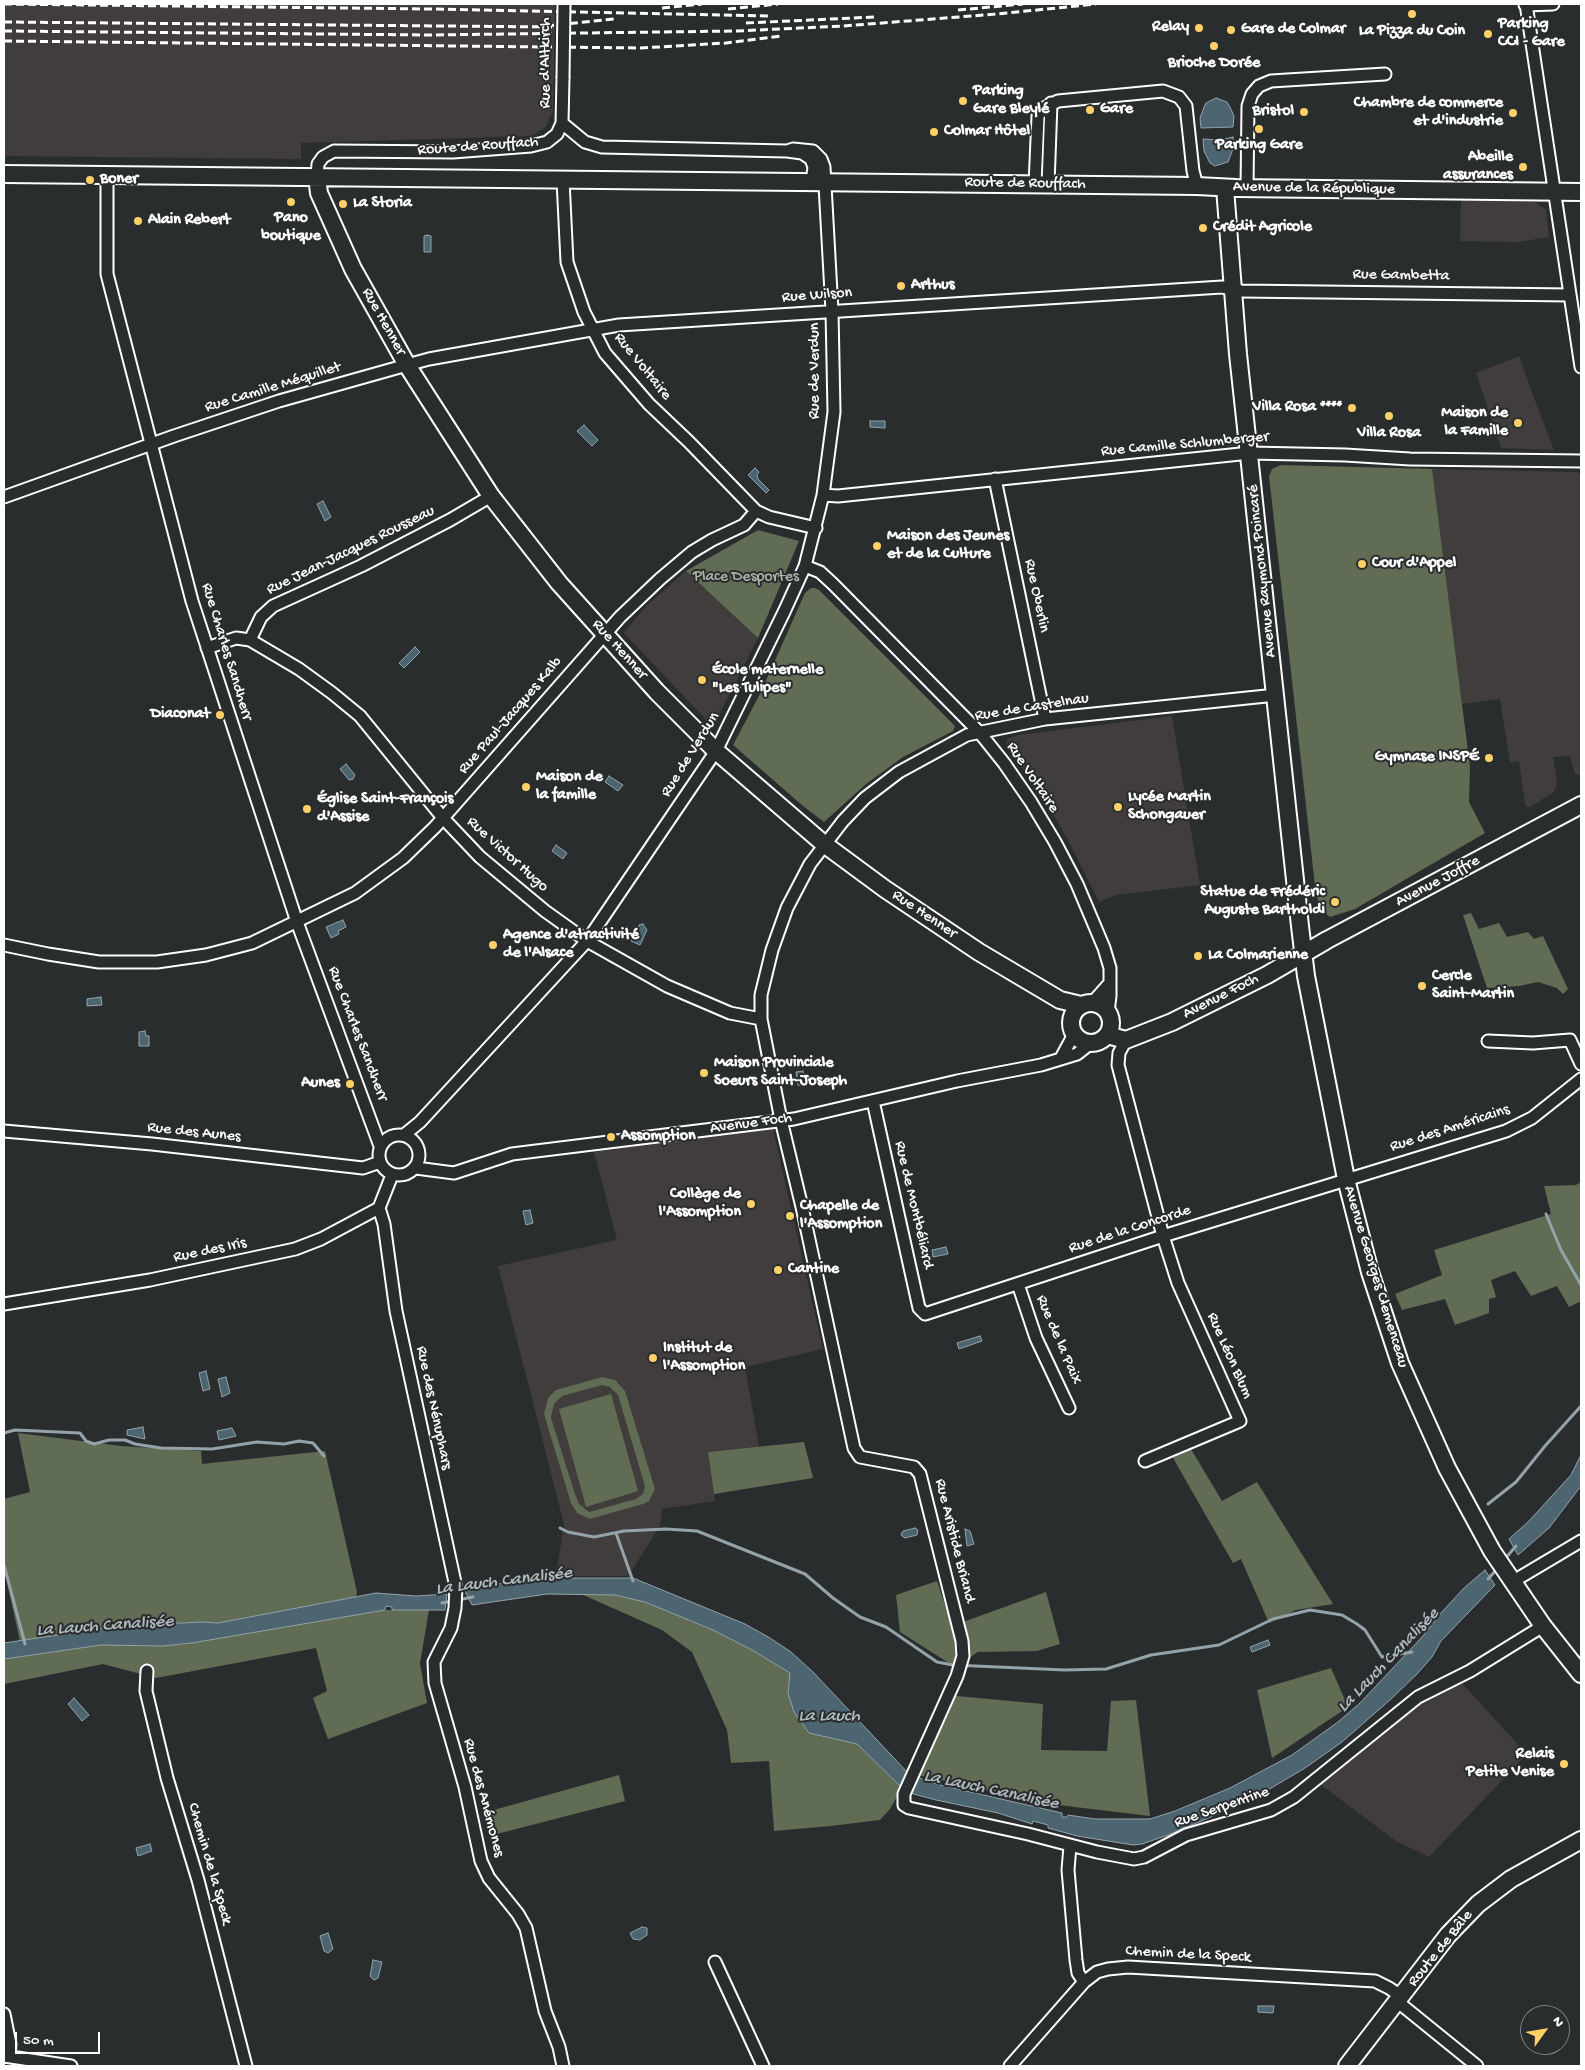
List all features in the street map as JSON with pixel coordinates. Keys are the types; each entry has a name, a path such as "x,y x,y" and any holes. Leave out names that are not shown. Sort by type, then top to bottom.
{"street":[{"name":"Rue d'Altkirch","path":"562,123 564,4"},
{"path":"1552,4 1526,6 1581,367"},
{"path":"1246,183 1248,106 1252,94 1258,86 1271,81 1385,74"},
{"path":"1042,185 1051,103 1163,92 1172,94 1182,100 1186,106 1193,171 1197,186"},
{"path":"562,123 585,142 602,147 787,151 802,153 814,157 814,167 818,182"},
{"name":"Route de Rouffach","path":"317,177 318,164 323,157 334,151 453,152 531,146 547,142 553,138 562,123"},
{"name":"Route de Rouffach","path":"4,174 1197,186 1225,188"},
{"name":"Rue Charles Sandherr","path":"107,176 107,274 192,601 297,922 374,1125 375,1135 380,1146"},
{"name":"Rue Henner","path":"317,177 319,193 353,269 407,365 491,496 559,583 657,692 716,751 824,844 885,889 979,952 1060,1000 1082,1008"},
{"name":"Rue Voltaire","path":"563,180 568,262 584,312 605,352 648,404 689,442 756,511"},
{"name":"Rue de Verdun","path":"404,1135 420,1122 587,941 716,751 805,566 823,495 834,412 832,311 824,199 818,182"},
{"name":"Avenue de la République","path":"1225,188 1246,183 1553,187 1581,183"},
{"name":"Avenue de la République","path":"1553,187 1581,192"},
{"name":"Avenue Raymond Poincaré","path":"1225,188 1233,289 1303,954"},
{"name":"Rue Wilson","path":"407,365 430,359 619,325 1222,287 1233,289"},
{"name":"Rue Gambetta","path":"1233,289 1241,291 1570,295"},
{"name":"Rue Camille Méquillet","path":"4,498 150,443 279,401 407,365"},
{"name":"Rue Camille Schlumberger","path":"823,495 838,496 1250,453 1345,454 1410,459 1581,461"},
{"name":"Rue Oberlin","path":"996,479 1045,720"},
{"name":"Rue Jean-Jacques Rousseau","path":"250,640 261,617 273,606 361,566 450,520 491,496"},
{"path":"604,634 653,585 692,552 744,525 756,511 769,517 816,528"},
{"name":"Rue Voltaire","path":"805,566 820,572 833,584 980,733 1031,802 1077,884 1104,948 1110,968 1109,1022"},
{"name":"Rue Paul-Jacques Kalb","path":"4,945 100,962 157,962 206,955 252,943 355,893 403,858 443,818 604,634"},
{"path":"207,648 236,638 250,640"},
{"name":"Rue Victor Hugo","path":"250,640 299,669 360,716 443,818 480,857 517,889 587,941 624,964 667,986 730,1013 761,1019"},
{"name":"Rue de Castelnau","path":"781,1120 761,1019 761,995 772,950 787,908 810,864 824,844 865,798 899,772 967,735 1045,720 1276,695"},
{"name":"Avenue Joffre","path":"1303,954 1578,805"},
{"name":"Avenue Foch","path":"1131,1037 1172,1022 1267,975 1303,954"},
{"name":"Avenue Georges Clemenceau","path":"1303,954 1346,1179 1370,1272 1400,1363 1446,1468 1492,1551 1543,1626 1581,1674"},
{"path":"1109,984 1082,1008 1071,1026 1074,1034 1081,1040 1090,1043 1100,1041 1109,1022"},
{"path":"1082,1008 1102,1005 1109,1022 1131,1037 1119,1053 1118,1065 1163,1236"},
{"path":"1061,1058 1074,1034"},
{"path":"1488,1041 1533,1043 1570,1040 1581,1064"},
{"name":"Avenue Foch","path":"418,1162 438,1170 454,1172 512,1154 794,1119 1041,1065 1077,1054 1090,1043"},
{"name":"Rue des Américains","path":"1346,1179 1506,1131 1532,1118 1581,1079"},
{"name":"Rue de Montbéliard","path":"873,1101 920,1308 925,1314"},
{"name":"Rue Aristide Briand","path":"781,1120 802,1207 854,1448 860,1456 871,1460 914,1467 920,1474 962,1641 963,1656 959,1669 914,1770 904,1799"},
{"name":"Rue de Verdun","path":"415,1142 420,1122"},
{"name":"Rue Charles Sandherr","path":"374,1125 391,1136"},
{"name":"Rue des Aunes","path":"4,1131 152,1144 363,1168 380,1162"},
{"path":"404,1135 415,1142 419,1148 418,1162 409,1173 401,1176 392,1175 385,1170 380,1162 378,1154 380,1146 391,1136 404,1135"},
{"path":"378,1208 392,1175"},
{"name":"Rue de la Concorde","path":"925,1314 1163,1236 1346,1179"},
{"name":"Rue des Iris","path":"4,1304 150,1280 295,1249 321,1239 378,1208"},
{"name":"Rue des Nénuphars","path":"378,1208 384,1224 398,1320 456,1587 454,1611"},
{"name":"Rue Léon Blum","path":"1145,1461 1240,1421 1178,1283 1163,1236"},
{"name":"Rue de la Paix","path":"1018,1284 1036,1338 1069,1408"},
{"path":"1509,1577 1581,1541"},
{"name":"Rue des Anémones","path":"454,1611 451,1628 434,1662 435,1683 465,1787 481,1861 489,1878 518,1914 526,1928 545,2011 563,2066"},
{"name":"Rue Serpentine","path":"904,1799 909,1808 1028,1834 1070,1846 1134,1859 1144,1857 1186,1835 1271,1810 1294,1798 1418,1697 1470,1671 1543,1626"},
{"name":"Chemin de la Speck","path":"147,1671 146,1691 168,1778 198,1880 246,2066"},
{"name":"Route de Bâle","path":"1347,2066 1400,2000 1448,1935 1478,1904 1512,1879 1581,1840"},
{"path":"1070,1846 1068,1870 1076,1960 1078,1973 1084,1982"},
{"path":"715,1962 763,2066"},
{"name":"Chemin de la Speck","path":"1010,2066 1084,1982 1097,1972 1128,1967 1375,1982 1389,1988 1400,2000 1477,2066"},
{"path":"4,2014 10,2044 7,2056 71,2066"}],"shaded area":[{"path":"4,4 555,4 553,111 545,128 531,136 301,143 301,159 4,156"},
{"path":"1461,200 1535,202 1546,210 1549,237 1518,242 1460,241"},
{"name":"Maison de la Famille","path":"1519,356 1554,450 1501,448 1476,373"},
{"path":"1432,469 1577,472 1581,476 1581,775 1575,774 1570,756 1553,757 1557,782 1554,792 1530,807 1527,807 1525,804 1519,761 1510,763 1500,699 1462,704"},
{"name":"École maternelle \"Les Tulipes\"","path":"686,571 758,638 714,725 709,723 624,633 645,607"},
{"name":"Lycée Martin Schongauer","path":"1172,716 1200,885 1116,895 1099,902 1067,838 1047,804 1006,743 1007,739 1018,735"},
{"name":"Institut de l'Assomption","path":"772,1125 823,1349 745,1367 759,1447 708,1452 715,1501 662,1509 660,1526 628,1576 556,1576 564,1524 498,1266 617,1240 594,1152"},
{"path":"1458,1679 1527,1754 1429,1857 1396,1841 1320,1784 1405,1709"}],"green space":[{"path":"1281,465 1432,469 1470,767 1469,802 1485,833 1355,909 1330,917 1322,910 1316,895 1269,476 1272,469"},
{"name":"Place Desportes","path":"758,530 799,541 758,638 686,571"},
{"path":"811,588 819,590 955,726 953,731 903,757 866,784 824,822 733,745 760,694 805,593"},
{"path":"1471,913 1479,929 1499,923 1507,937 1528,932 1534,939 1543,936 1568,989 1563,994 1557,988 1538,982 1519,986 1487,988 1463,915"},
{"path":"1581,1182 1581,1301 1569,1307 1557,1286 1531,1296 1515,1271 1491,1280 1496,1297 1489,1299 1489,1313 1455,1325 1445,1299 1402,1310 1395,1294 1442,1275 1434,1250 1551,1214 1544,1186 1576,1185"},
{"path":"602,1377 615,1380 625,1391 655,1489 649,1501 590,1519 577,1513 571,1503 544,1414 548,1398 556,1390","holes":["602,1385 610,1387 618,1395 645,1486 643,1494 636,1499 589,1512 579,1504 575,1494 551,1418 552,1412 554,1404 562,1396"]},
{"path":"611,1394 638,1491 586,1507 559,1409"},
{"path":"18,1433 121,1446 201,1451 202,1464 325,1451 357,1592 356,1597 218,1623 119,1626 20,1641 4,1569 4,1499 30,1492"},
{"path":"804,1442 813,1478 714,1494 708,1452"},
{"path":"1191,1449 1222,1501 1257,1482 1333,1604 1296,1610 1269,1623 1241,1559 1233,1563 1173,1458"},
{"path":"937,1581 952,1626 1046,1592 1060,1644 1037,1651 978,1652 955,1667 900,1632 896,1595"},
{"path":"581,1594 615,1595 645,1602 713,1630 752,1650 790,1673 788,1693 794,1712 809,1733 857,1744 902,1788 890,1809 880,1820 774,1831 769,1761 731,1763 727,1730 692,1652 662,1630"},
{"path":"379,1610 429,1610 420,1663 427,1703 328,1739 313,1698 327,1691 316,1648 156,1678 103,1664 4,1684 4,1659 101,1645 178,1645"},
{"path":"1331,1668 1348,1707 1272,1758 1257,1690"},
{"path":"946,1695 1043,1704 1041,1750 1107,1751 1111,1701 1136,1700 1150,1816 1050,1804 908,1773"},
{"path":"619,1775 625,1801 489,1836 483,1813"}],"water":[{"path":"1216,98 1227,102 1230,107 1234,116 1233,127 1201,128 1200,118 1206,103"},
{"path":"1233,137 1233,149 1228,162 1215,166 1210,163 1204,151 1203,139 1220,140"},
{"path":"424,236 431,236 431,252 424,252"},
{"path":"870,421 885,421 885,428 870,427"},
{"path":"584,425 598,440 592,446 577,431"},
{"path":"755,468 759,472 757,475 758,479 769,490 766,493 748,475"},
{"path":"323,501 331,517 325,521 317,504"},
{"path":"415,647 420,652 404,668 399,663"},
{"path":"346,764 355,775 353,779 349,780 340,769"},
{"path":"609,776 623,785 618,791 605,782"},
{"path":"556,845 567,853 563,859 552,851"},
{"path":"343,920 346,927 338,931 339,934 331,938 326,927"},
{"path":"643,924 647,930 640,945 631,941 639,925"},
{"path":"101,997 102,1005 87,1006 87,999"},
{"path":"145,1031 146,1036 149,1036 149,1046 139,1046 139,1032"},
{"path":"803,1071 806,1083 802,1086 798,1085 796,1072"},
{"path":"530,1210 533,1223 526,1225 523,1211"},
{"path":"946,1247 948,1254 933,1257 932,1250"},
{"path":"980,1336 982,1341 959,1349 957,1343"},
{"path":"206,1371 210,1389 203,1391 199,1373"},
{"path":"226,1377 230,1393 222,1397 218,1379"},
{"path":"143,1427 145,1439 127,1435 127,1430"},
{"path":"232,1428 236,1436 219,1440 217,1431"},
{"path":"1581,1455 1581,1486 1549,1528 1518,1555 1509,1539 1529,1521 1571,1475"},
{"path":"915,1528 918,1530 917,1535 905,1538 901,1535 903,1531"},
{"path":"965,1529 970,1531 974,1544 967,1546"},
{"path":"1485,1570 1495,1585 1441,1641 1432,1657 1417,1674 1342,1742 1305,1768 1251,1800 1168,1835 1142,1844 1133,1845 1077,1836 1048,1828 1048,1825 1033,1821 1032,1824 998,1813 910,1793 918,1776 923,1780 940,1785 1062,1813 1062,1817 1067,1817 1068,1815 1095,1819 1150,1819 1175,1811 1230,1788 1292,1755 1338,1722 1360,1703 1423,1636 1464,1588"},
{"name":"La Lauch","path":"560,1578 633,1578 745,1624 770,1638 791,1652 813,1672 908,1773 902,1788 857,1744 809,1733 794,1712 788,1693 790,1673 752,1650 713,1630 645,1602 615,1595 547,1594 472,1605 465,1591 487,1585"},
{"path":"376,1593 416,1596 447,1594 445,1610 392,1610 392,1607 386,1606 385,1610 192,1643 163,1646 101,1645 4,1659 4,1643 119,1626 218,1623"},
{"path":"1268,1640 1270,1645 1252,1652 1250,1647"},
{"path":"74,1698 89,1715 82,1721 68,1704"},
{"path":"150,1844 152,1851 138,1856 136,1848"},
{"path":"642,1927 647,1928 647,1935 640,1940 633,1939 630,1933"},
{"path":"328,1933 333,1949 328,1953 324,1951 320,1936"},
{"path":"373,1960 382,1962 378,1978 374,1980 370,1976"},
{"path":"1258,2006 1274,2006 1273,2013 1258,2012"}],"waterway":[{"path":"1546,1214 1561,1250 1581,1285"},
{"path":"1488,1504 1516,1482 1581,1406"},
{"path":"4,1433 15,1430 80,1433 86,1441 94,1444 109,1440 125,1440 135,1444 161,1448 212,1449 257,1442 284,1444 299,1441 313,1443 324,1456"},
{"path":"560,1528 568,1532 594,1537 624,1531 666,1529 697,1531 805,1574 833,1598 860,1617 886,1627 937,1662 953,1665 1065,1670 1106,1669 1151,1655 1219,1645 1273,1619 1310,1610 1342,1615 1357,1624 1365,1630 1382,1657 1412,1652"},
{"path":"616,1533 633,1581"},
{"name":"La Lauch Canalisée","path":"1504,1560 1516,1546"},
{"path":"4,1565 25,1644"},
{"name":"La Lauch Canalisée","path":"1488,1579 1497,1569"},
{"name":"La Lauch Canalisée","path":"442,1603 473,1597"}],"railway":[{"path":"4,4 430,9 771,16"},
{"path":"662,8 702,4"},
{"path":"728,9 778,4"},
{"path":"958,10 1023,4"},
{"path":"4,31 430,35 736,31 843,26 1096,4"},
{"path":"746,23 874,17"},
{"path":"546,26 614,19"},
{"path":"4,22 554,27"},
{"path":"4,41 641,48 726,43 782,36"}],"place":[{"name":"La Pizza du Coin","path":"1412,14"},
{"name":"Relay","path":"1199,28"},
{"name":"Gare de Colmar","path":"1231,30"},
{"name":"Parking CCI - Gare","path":"1488,34"},
{"name":"Brioche Dorée","path":"1214,46"},
{"name":"Parking Gare Bleylé","path":"963,101"},
{"name":"Gare","path":"1090,110"},
{"name":"Bristol","path":"1304,112"},
{"name":"Chambre de commerce et d'industrie","path":"1513,113"},
{"name":"Parking Gare","path":"1259,129"},
{"name":"Colmar Hôtel","path":"934,132"},
{"name":"Abeille assurances","path":"1523,167"},
{"name":"Boner","path":"90,180"},
{"name":"Pano boutique","path":"291,202"},
{"name":"La Storia","path":"343,204"},
{"name":"Alain Rebert","path":"138,221"},
{"name":"Crédit Agricole","path":"1203,228"},
{"name":"Arthus","path":"901,286"},
{"name":"Villa Rosa ****","path":"1352,408"},
{"name":"Villa Rosa","path":"1389,416"},
{"name":"Maison de la Famille","path":"1518,423"},
{"name":"Maison des Jeunes et de la Culture","path":"877,546"},
{"name":"Cour d'Appel","path":"1362,564"},
{"name":"École maternelle \"Les Tulipes\"","path":"702,680"},
{"name":"Diaconat","path":"220,715"},
{"name":"Gymnase INSPÉ","path":"1489,758"},
{"name":"Maison de la famille","path":"526,787"},
{"name":"Lycée Martin Schongauer","path":"1118,807"},
{"name":"Église Saint-François d'Assise","path":"307,809"},
{"name":"Statue de Frédéric Auguste Bartholdi","path":"1335,902"},
{"name":"Agence d'atractivité de l'Alsace","path":"493,945"},
{"name":"La Colmarienne","path":"1198,956"},
{"name":"Cercle Saint-Martin","path":"1422,986"},
{"name":"Maison Provinciale Soeurs Saint-Joseph","path":"704,1073"},
{"name":"Aunes","path":"350,1084"},
{"name":"Assomption","path":"611,1137"},
{"name":"Collège de l'Assomption","path":"751,1204"},
{"name":"Chapelle de l'Assomption","path":"790,1216"},
{"name":"Cantine","path":"778,1270"},
{"name":"Institut de l'Assomption","path":"653,1358"},
{"name":"Relais Petite Venise","path":"1564,1764"}]}
